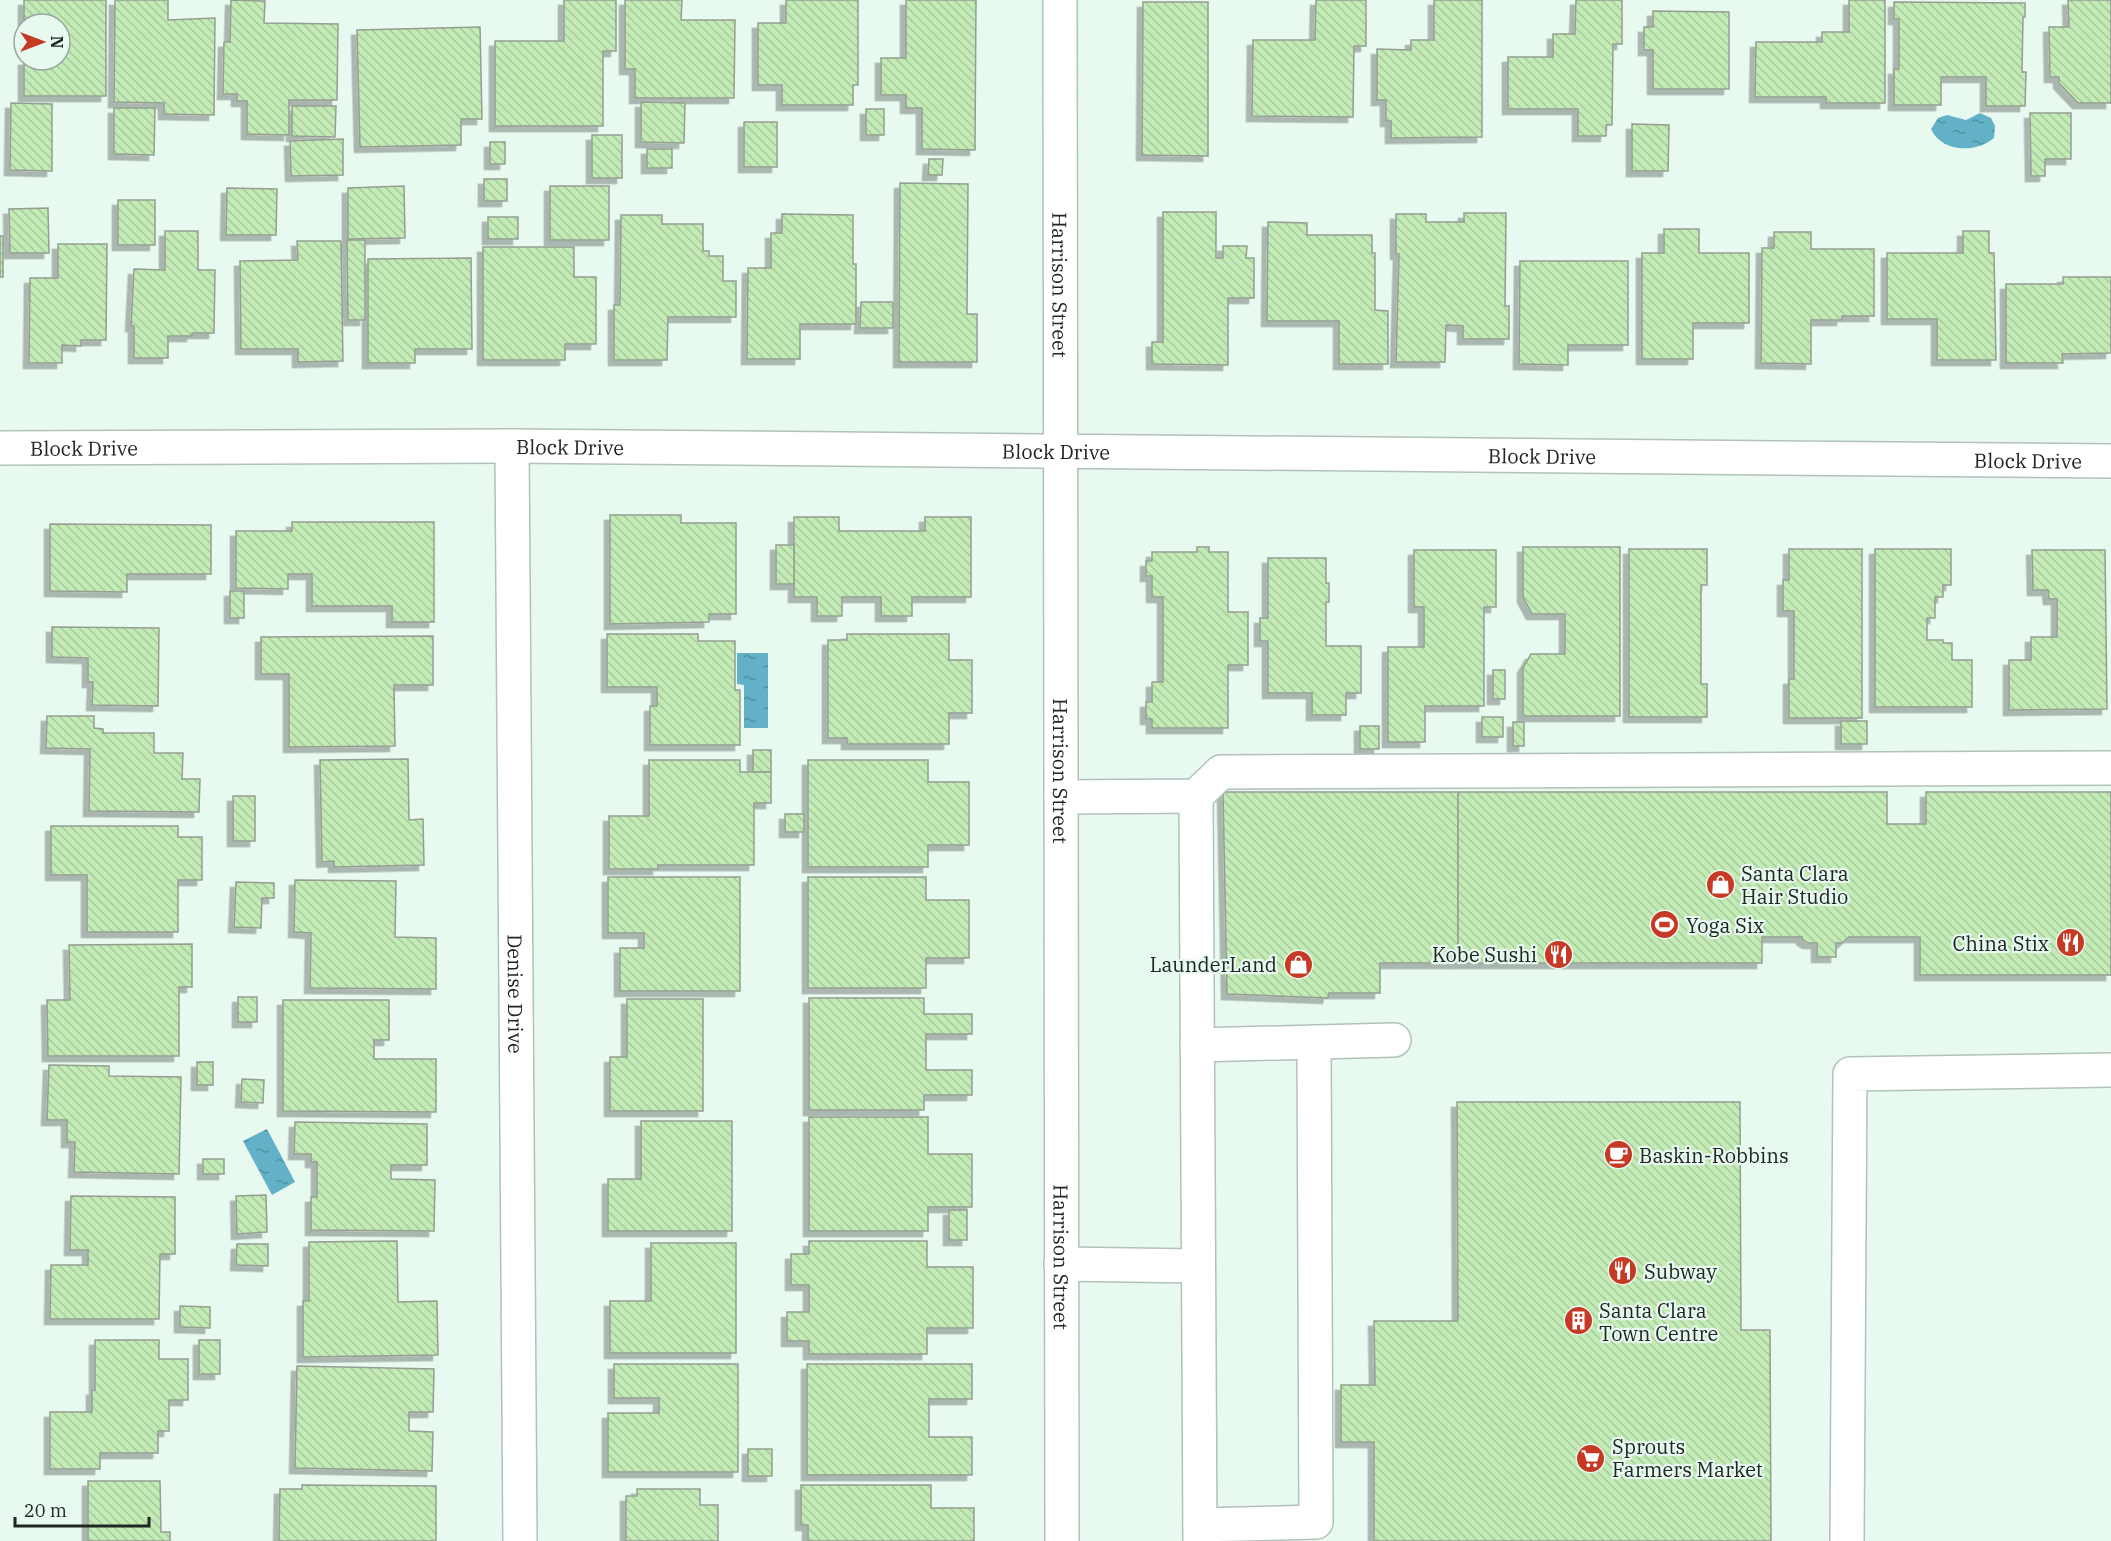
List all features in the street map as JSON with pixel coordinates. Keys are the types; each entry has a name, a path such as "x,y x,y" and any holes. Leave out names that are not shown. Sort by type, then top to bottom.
{"street":[{"name":"Harrison Street","path":"1060,0 1062,1541"},
{"name":"Block Drive","path":"0,448 512,446 2111,461"},
{"name":"Denise Drive","path":"512,446 520,1541"},
{"path":"1062,797 1196,796 1221,772 2111,768"},
{"path":"1196,796 1200,1533 1316,1522 1314,1042"},
{"path":"1197,1044 1394,1040"},
{"path":"1847,1541 1850,1074 2111,1070"},
{"path":"1062,1264 1197,1266"}],"water":[{"path":"1980,113 1991,118 1995,126 1994,138 1978,146 1960,148 1951,146 1943,143 1931,129 1938,118 1947,115 1966,120"},
{"path":"737,653 768,653 768,728 744,728 744,685 737,684"},
{"path":"267,1129 295,1182 272,1195 243,1141"}],"building":[{"path":"24,0 106,0 106,96 24,96 24,72 72,72 72,12 24,12"},
{"path":"115,0 168,0 168,20 215,18 214,115 164,114 164,103 114,102"},
{"path":"231,0 265,1 264,23 338,24 337,100 289,100 289,135 247,134 247,101 237,101 237,94 223,94 224,42 230,42"},
{"path":"564,0 616,0 616,51 603,51 603,126 495,126 495,41 564,41"},
{"path":"625,0 682,0 681,20 735,20 734,98 635,98 635,69 625,69"},
{"path":"786,0 858,0 858,85 853,85 853,105 782,105 782,85 758,85 758,23 786,23"},
{"path":"906,0 976,0 975,150 922,149 922,108 906,108 906,95 881,95 881,58 906,58"},
{"path":"1316,0 1366,0 1366,46 1354,46 1353,117 1252,116 1253,40 1315,40"},
{"path":"1434,0 1482,0 1482,137 1391,138 1391,121 1386,121 1386,100 1377,100 1377,49 1411,50 1411,40 1434,40"},
{"path":"1576,0 1622,0 1622,44 1613,44 1612,125 1606,125 1606,136 1578,136 1578,109 1508,109 1508,57 1553,57 1553,34 1575,34"},
{"path":"1849,0 1885,0 1885,103 1826,103 1826,97 1755,97 1756,42 1822,42 1822,32 1849,32"},
{"path":"2068,0 2111,0 2111,103 2078,103 2059,83 2059,77 2050,77 2049,27 2069,27"},
{"path":"1143,2 1208,2 1208,156 1142,155"},
{"path":"1894,2 2025,3 2022,72 2026,72 2025,106 1986,106 1986,77 1941,77 1941,105 1894,105 1894,69 1899,69 1899,19 1894,19"},
{"path":"1653,11 1729,12 1729,89 1653,89 1653,50 1644,50 1644,27 1653,27"},
{"path":"480,27 482,119 461,119 461,145 360,147 357,30"},
{"path":"641,102 685,103 684,143 641,142"},
{"path":"11,103 52,104 52,171 10,170"},
{"path":"292,106 336,106 335,137 292,136"},
{"path":"114,108 155,108 154,155 114,154"},
{"path":"866,109 884,109 884,135 866,135"},
{"path":"2030,113 2071,113 2071,159 2045,159 2045,176 2031,176"},
{"path":"744,122 777,122 777,167 744,167"},
{"path":"1632,124 1669,125 1668,171 1632,171"},
{"path":"592,135 622,135 622,178 592,178"},
{"path":"343,139 343,175 291,176 290,141"},
{"path":"490,142 505,142 505,164 490,164"},
{"path":"647,149 672,149 672,168 647,168"},
{"path":"929,159 943,159 942,175 928,175"},
{"path":"484,179 507,179 507,201 484,201"},
{"path":"900,183 968,184 967,314 977,314 977,362 899,362"},
{"path":"404,186 405,238 348,239 348,188"},
{"path":"550,186 609,186 609,240 550,240"},
{"path":"227,188 277,189 276,235 226,235"},
{"path":"118,200 155,200 155,245 118,245"},
{"path":"48,208 49,253 10,253 9,209"},
{"path":"1163,212 1216,212 1216,258 1223,258 1223,246 1247,246 1246,258 1254,258 1254,298 1228,298 1228,365 1152,364 1152,342 1163,342"},
{"path":"1464,213 1506,213 1505,306 1509,306 1509,339 1463,339 1463,326 1446,325 1445,362 1396,362 1399,254 1396,254 1396,214 1426,214 1426,222 1464,222"},
{"path":"782,214 853,215 856,324 800,324 800,359 747,359 748,268 771,268 771,233 782,233"},
{"path":"621,215 662,215 662,224 703,224 703,251 709,251 709,256 723,256 723,281 736,281 736,317 668,317 667,360 614,360 614,305 620,305"},
{"path":"488,217 518,217 518,239 488,239"},
{"path":"1268,222 1307,223 1307,235 1372,235 1372,253 1375,253 1375,310 1388,311 1388,364 1339,364 1339,321 1267,321"},
{"path":"1664,229 1699,229 1699,253 1749,253 1749,323 1693,323 1693,359 1642,359 1642,253 1664,253"},
{"path":"165,231 198,231 198,270 215,270 214,333 168,336 168,358 134,358 134,326 131,326 134,269 165,270"},
{"path":"1963,231 1989,231 1989,253 1994,253 1996,360 1937,360 1937,319 1887,319 1887,253 1963,253"},
{"path":"1774,232 1811,232 1811,249 1874,249 1874,316 1842,316 1842,320 1811,320 1811,364 1761,363 1762,248 1774,248"},
{"path":"0,236 3,236 3,277 0,277"},
{"path":"347,240 365,240 365,320 348,320"},
{"path":"297,241 341,241 343,361 298,362 298,349 241,349 240,261 298,260"},
{"path":"58,244 107,244 106,340 81,340 81,346 62,345 62,363 29,363 30,278 58,278"},
{"path":"483,247 574,247 574,277 596,277 596,344 565,344 565,360 483,360"},
{"path":"471,258 472,349 415,349 415,363 368,363 368,259"},
{"path":"1520,261 1628,261 1628,345 1568,345 1568,365 1519,364"},
{"path":"2063,277 2111,277 2111,353 2062,354 2063,363 2006,363 2006,284 2063,284"},
{"path":"861,302 893,302 893,328 860,328"},
{"path":"610,515 681,515 681,523 736,523 736,614 709,614 709,622 610,624"},
{"path":"794,517 839,517 839,531 925,531 925,517 971,517 971,597 912,597 912,616 881,616 881,597 842,597 842,616 817,616 817,597 794,597"},
{"path":"292,522 434,522 434,622 392,622 392,606 312,606 312,574 288,574 288,589 236,588 236,531 292,531"},
{"path":"50,524 211,525 211,574 127,574 127,592 50,591"},
{"path":"776,545 794,545 794,584 776,584"},
{"path":"1197,547 1209,547 1209,552 1228,552 1228,612 1248,612 1248,665 1228,665 1228,728 1152,728 1152,719 1146,719 1146,702 1152,702 1152,682 1163,682 1163,597 1152,597 1152,576 1146,576 1146,561 1152,561 1152,552 1197,552"},
{"path":"1523,547 1620,547 1620,716 1523,716 1523,668 1531,654 1565,654 1565,614 1532,614 1523,597"},
{"path":"1629,549 1707,549 1707,585 1701,585 1701,684 1707,684 1707,717 1629,717"},
{"path":"1789,549 1862,549 1862,718 1789,718 1789,679 1794,679 1794,611 1783,611 1783,580 1789,580"},
{"path":"1875,549 1951,549 1951,585 1943,585 1943,597 1935,597 1935,618 1927,618 1927,640 1943,640 1943,643 1952,643 1952,660 1972,660 1972,707 1875,707"},
{"path":"1414,550 1496,550 1496,607 1484,607 1484,706 1425,706 1425,742 1388,742 1388,647 1424,647 1424,607 1414,607"},
{"path":"2032,550 2105,550 2107,709 2009,710 2009,660 2031,660 2031,637 2057,637 2057,599 2049,599 2048,590 2033,590"},
{"path":"1268,558 1326,558 1329,602 1326,602 1326,646 1361,646 1361,693 1346,693 1346,715 1312,715 1312,693 1268,693 1268,641 1260,641 1260,618 1268,618"},
{"path":"230,591 244,591 244,618 230,618"},
{"path":"52,627 159,628 158,706 92,705 93,682 88,682 88,658 52,657"},
{"path":"607,634 698,634 698,641 735,641 735,690 740,690 740,745 650,745 650,706 657,706 657,687 607,687"},
{"path":"847,634 949,634 949,660 972,660 972,713 949,713 949,744 847,744 847,738 828,738 828,640 847,640"},
{"path":"433,636 433,685 394,685 395,746 289,747 289,674 261,674 261,637"},
{"path":"1493,670 1505,670 1505,699 1493,699"},
{"path":"47,716 94,716 94,728 103,729 103,733 154,733 154,753 183,753 182,779 200,779 199,812 89,811 90,749 46,748"},
{"path":"1482,717 1503,717 1503,737 1482,737"},
{"path":"1841,721 1867,721 1867,744 1841,744"},
{"path":"1513,722 1524,722 1524,746 1513,746"},
{"path":"1360,726 1379,726 1379,749 1360,749"},
{"path":"753,750 771,750 771,772 753,772"},
{"path":"408,759 409,820 423,819 424,865 334,867 334,861 322,862 320,760"},
{"path":"649,760 740,760 740,772 771,772 771,803 754,803 754,865 658,865 658,869 609,869 609,816 649,816"},
{"path":"808,760 928,760 928,782 969,782 969,845 928,845 928,867 808,867"},
{"path":"1223,792 1458,792 1458,963 1380,963 1380,993 1329,993 1328,998 1227,994"},
{"path":"1458,792 1887,792 1887,824 1926,824 1926,792 2111,792 2111,975 1920,975 1920,937 1849,937 1842,943 1836,943 1836,957 1817,957 1817,943 1808,943 1802,937 1762,937 1762,963 1458,963"},
{"path":"233,796 255,796 255,841 233,841"},
{"path":"785,814 804,814 804,832 785,832"},
{"path":"51,826 178,826 178,837 202,837 202,880 178,880 178,932 87,932 87,875 51,875"},
{"path":"608,877 740,877 740,991 620,991 620,948 644,948 644,933 608,933"},
{"path":"808,877 926,877 926,900 969,900 969,958 926,958 926,988 808,988"},
{"path":"295,880 396,881 395,937 436,938 436,989 310,988 311,933 294,932"},
{"path":"236,882 274,883 274,898 262,898 261,928 234,927"},
{"path":"192,944 192,987 179,987 179,1056 48,1056 47,1000 70,1000 69,945"},
{"path":"238,997 257,997 257,1022 238,1022"},
{"path":"809,998 924,998 924,1014 972,1014 972,1034 926,1034 926,1070 972,1070 972,1095 924,1095 924,1110 809,1110"},
{"path":"627,999 703,999 703,1111 610,1111 610,1057 627,1057"},
{"path":"283,1000 389,1000 389,1040 374,1040 374,1059 436,1059 436,1112 283,1111"},
{"path":"197,1062 213,1062 213,1085 197,1085"},
{"path":"49,1065 109,1066 109,1076 181,1077 179,1174 74,1172 75,1142 67,1142 67,1120 47,1120"},
{"path":"242,1079 264,1080 263,1103 241,1102"},
{"name":"Santa Clara Town Centre","path":"1457,1102 1740,1102 1741,1330 1770,1330 1771,1541 1374,1541 1374,1442 1341,1442 1341,1385 1375,1385 1374,1321 1458,1321"},
{"path":"809,1117 928,1117 928,1154 972,1154 972,1207 928,1207 928,1231 809,1231"},
{"path":"641,1121 732,1121 732,1231 608,1231 608,1179 641,1179"},
{"path":"295,1122 427,1124 427,1165 391,1165 391,1179 435,1180 434,1231 311,1230 311,1197 317,1197 317,1162 311,1162 311,1154 294,1154"},
{"path":"203,1159 224,1159 224,1174 203,1174"},
{"path":"266,1195 267,1232 237,1234 236,1196"},
{"path":"71,1196 175,1197 175,1254 160,1254 159,1319 50,1319 51,1265 88,1265 88,1250 70,1250"},
{"path":"949,1210 967,1210 967,1240 949,1240"},
{"path":"397,1241 398,1302 437,1301 438,1355 303,1357 303,1301 309,1301 309,1242"},
{"path":"809,1241 927,1241 927,1267 973,1267 973,1328 927,1328 927,1354 809,1354 809,1341 787,1341 787,1312 809,1312 809,1285 791,1285 791,1254 809,1254"},
{"path":"651,1243 736,1243 736,1353 610,1353 610,1301 651,1301"},
{"path":"237,1244 268,1244 268,1266 236,1265"},
{"path":"180,1306 210,1307 210,1328 180,1327"},
{"path":"95,1340 159,1340 159,1359 188,1359 188,1400 169,1400 169,1431 158,1431 158,1453 100,1453 100,1469 50,1469 50,1412 92,1412 92,1390 95,1390"},
{"path":"199,1340 220,1340 220,1374 199,1374"},
{"path":"614,1364 738,1364 738,1472 608,1472 608,1413 659,1413 659,1398 614,1398"},
{"path":"807,1364 972,1364 972,1399 929,1399 929,1437 972,1437 972,1475 807,1475"},
{"path":"297,1366 434,1369 433,1412 409,1412 409,1431 433,1432 432,1471 295,1468"},
{"path":"748,1449 772,1449 772,1476 748,1476"},
{"path":"88,1481 160,1481 161,1532 170,1532 170,1541 88,1541"},
{"path":"302,1485 436,1486 436,1541 279,1541 280,1489 302,1489"},
{"path":"801,1485 931,1485 931,1508 974,1508 974,1541 808,1541 808,1525 801,1525"},
{"path":"637,1489 700,1489 700,1505 718,1505 718,1541 626,1541 626,1496 637,1496"}],"place":[{"name":"Santa Clara Hair Studio","path":"1720,884"},
{"name":"Yoga Six","path":"1665,925"},
{"name":"China Stix","path":"2070,943"},
{"name":"Kobe Sushi","path":"1558,954"},
{"name":"LaunderLand","path":"1298,964"},
{"name":"Baskin-Robbins","path":"1618,1155"},
{"name":"Subway","path":"1623,1271"},
{"name":"Santa Clara Town Centre","path":"1578,1321"},
{"name":"Sprouts Farmers Market","path":"1591,1458"}]}
